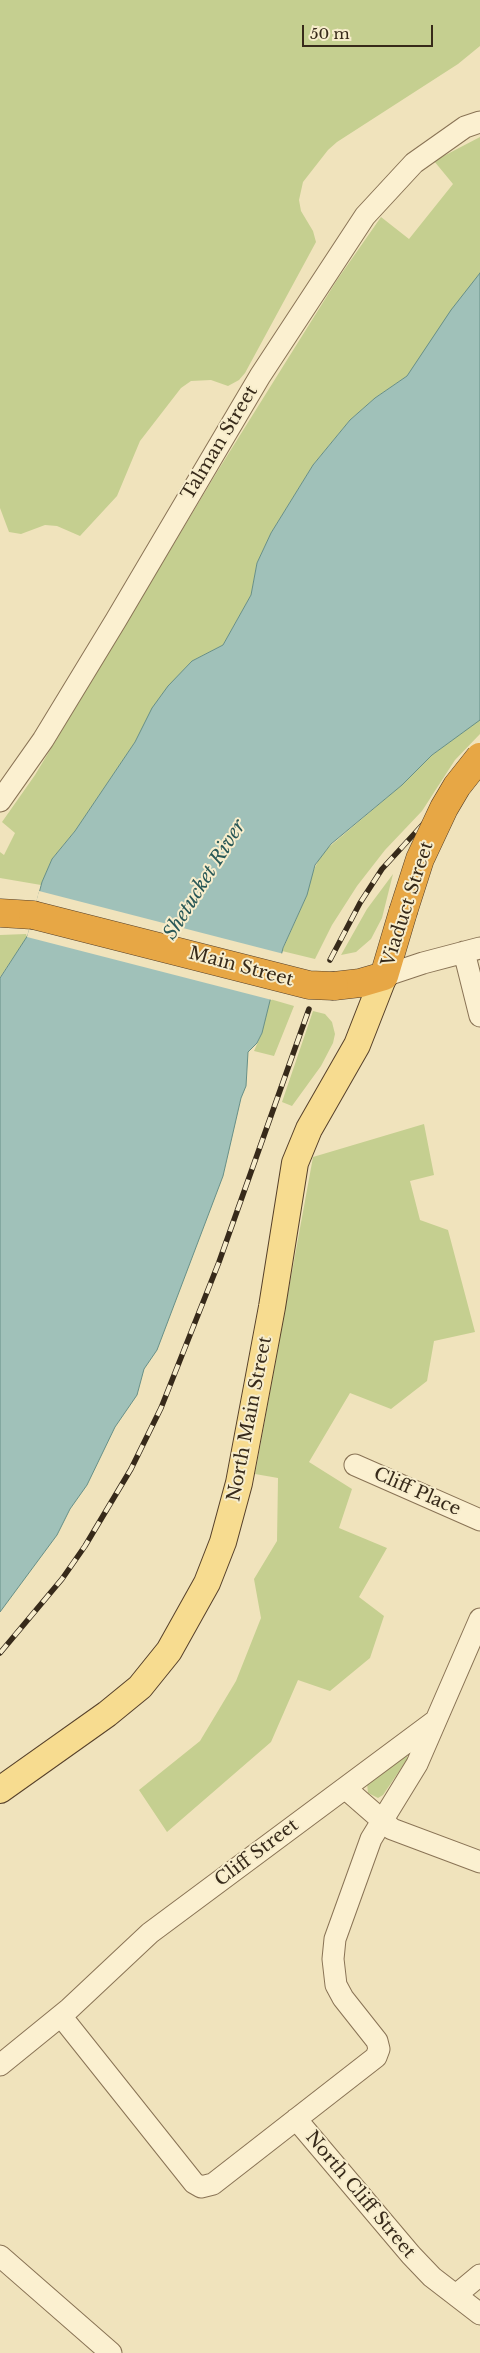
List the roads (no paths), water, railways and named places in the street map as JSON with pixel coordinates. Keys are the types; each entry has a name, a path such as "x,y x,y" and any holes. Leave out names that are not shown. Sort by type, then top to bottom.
{"highway":[{"name":"Viaduct Street","path":"384,976 417,866 440,815 453,792 480,757"},
{"name":"Main Street","path":"0,913 33,915 310,985 334,986 360,983 384,976"}],"main road":[{"name":"North Main Street","path":"0,1790 107,1714 148,1678 181,1631 206,1583 223,1542 239,1483 272,1308 295,1163 309,1129 357,1045 384,976"}],"street":[{"name":"Talman Street","path":"0,801 43,740 260,376 365,216 414,163 465,127 480,122"},
{"name":"Main Street","path":"384,976 472,950"},
{"path":"472,950 480,1016"},
{"name":"Cliff Place","path":"355,1465 480,1520"},
{"name":"Cliff Street","path":"0,2065 61,2016 150,1933 436,1720 480,1621"},
{"path":"296,2119 378,2054 377,2041 340,1992 334,1977 332,1959 339,1926 368,1845 417,1764 436,1720"},
{"path":"345,1788 381,1821 401,1833 480,1862"},
{"name":"North Cliff Street","path":"61,2016 197,2185 205,2187 213,2184 296,2119 411,2255 432,2276 480,2314"},
{"path":"0,2256 111,2353"},
{"path":"456,2296 480,2275"}],"water":[{"name":"Shetucket River","path":"480,273 480,720 432,755 402,785 331,844 315,865 307,895 283,948 262,1033 257,1043 248,1052 246,1086 241,1098 223,1176 157,1350 144,1369 137,1395 115,1427 87,1485 70,1509 57,1535 0,1612 0,978 28,935 42,882 52,859 75,831 135,742 152,708 168,686 192,661 223,645 251,595 257,563 271,533 313,465 350,420 375,398 407,376 451,310"}],"railway":[{"path":"330,960 360,903 382,869 426,821 480,776"},
{"path":"0,1653 62,1579 85,1546 131,1469 161,1408 219,1262 309,1009"}]}
